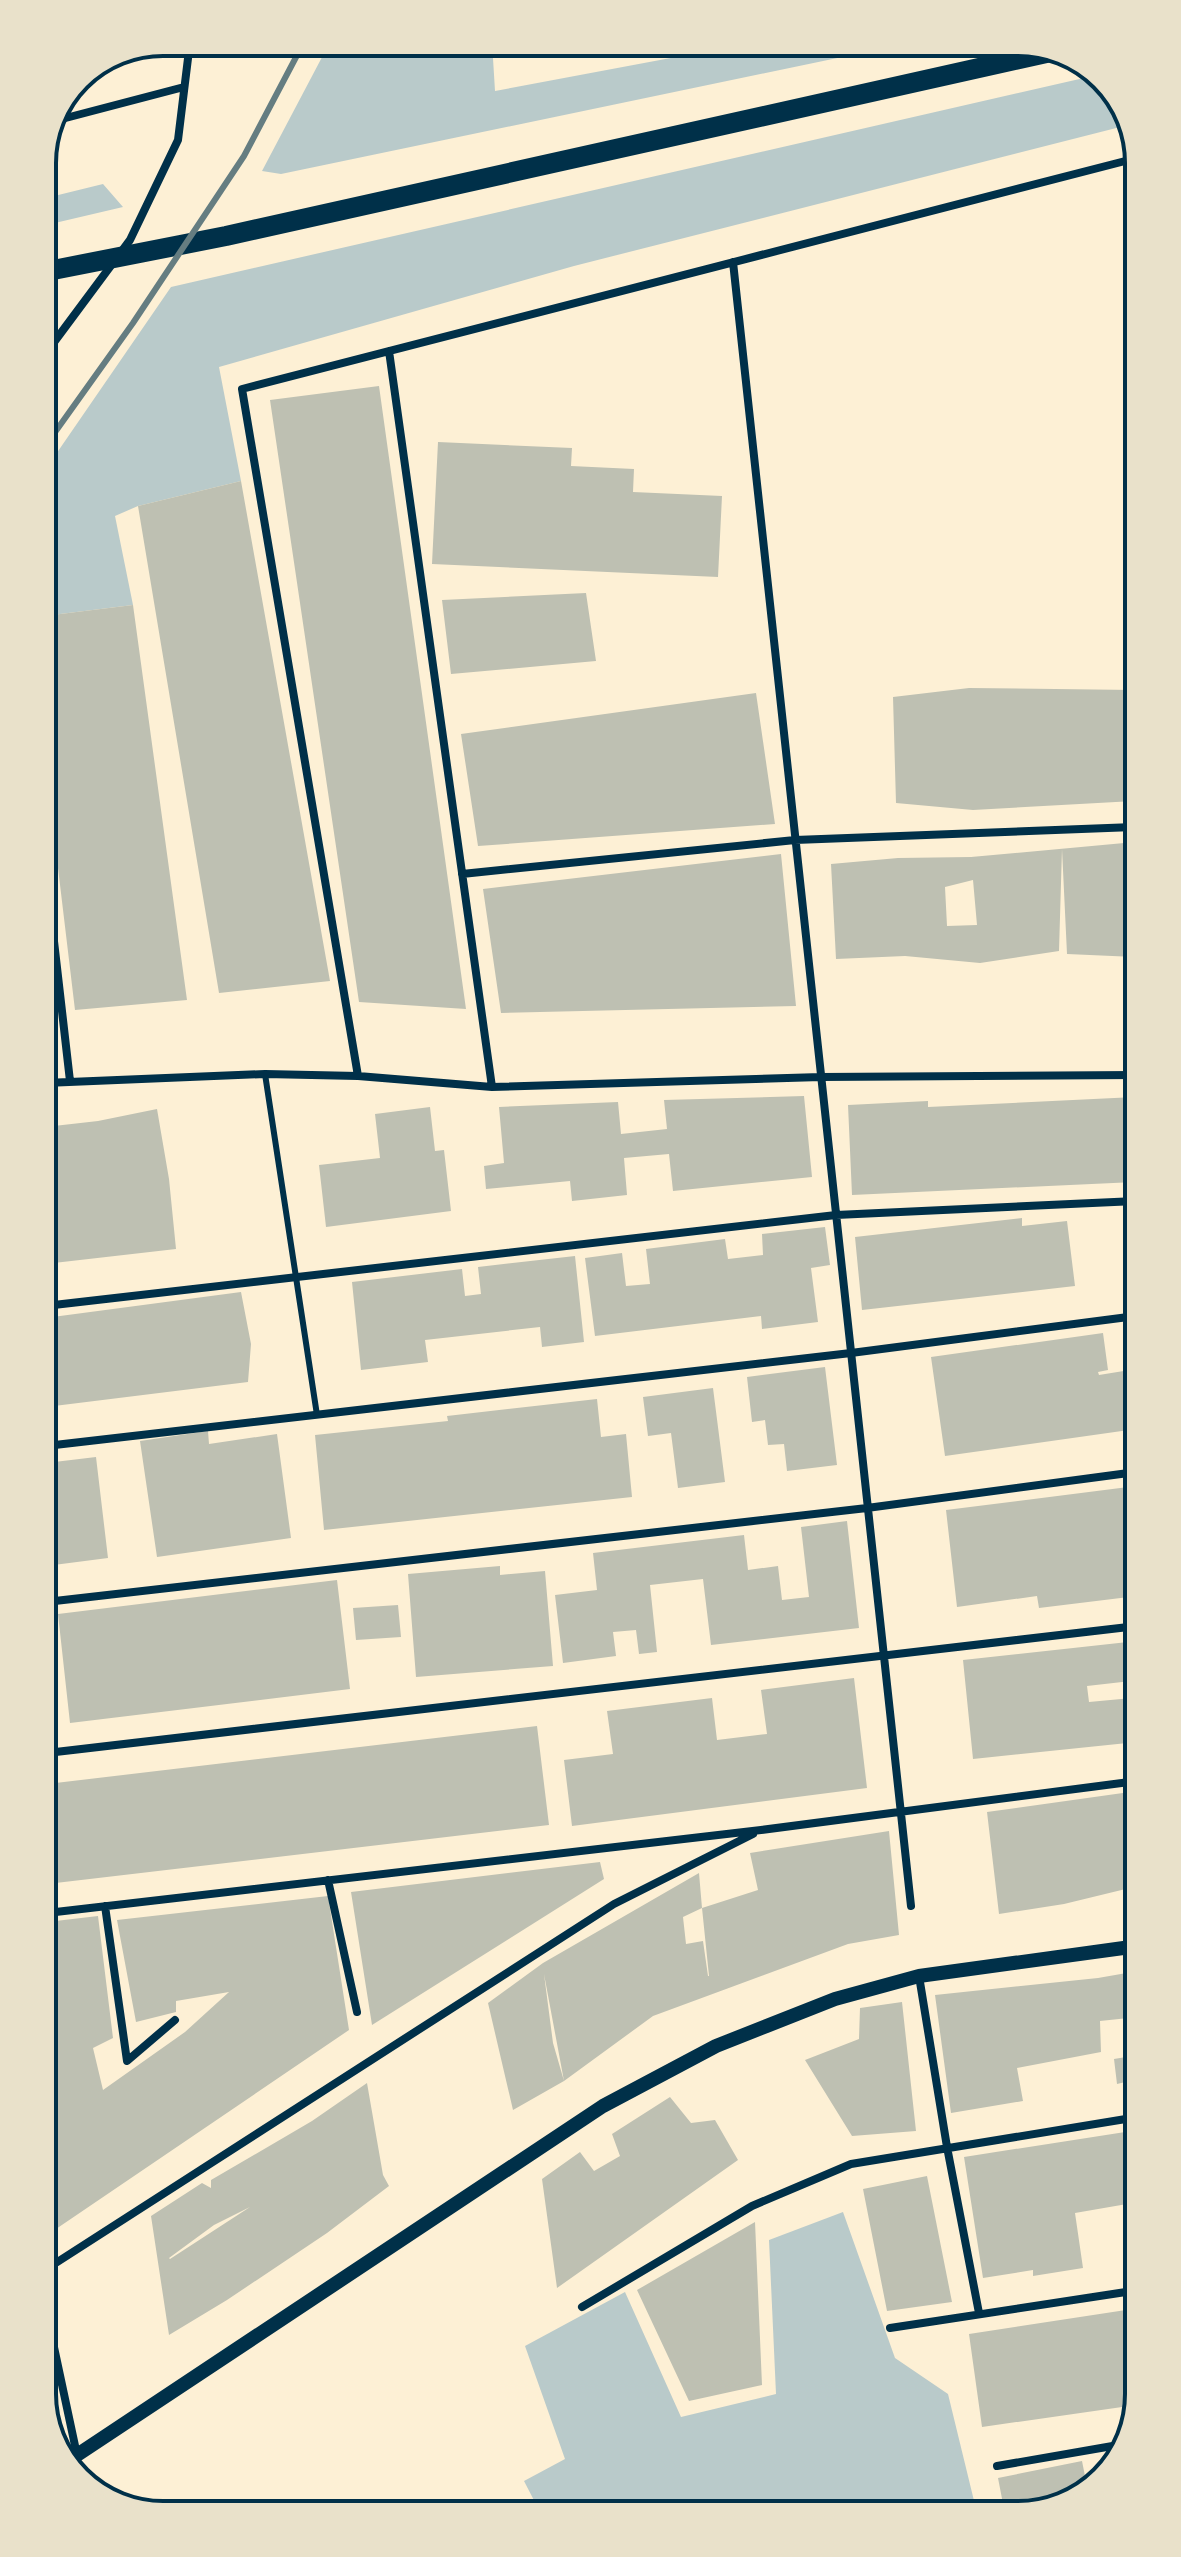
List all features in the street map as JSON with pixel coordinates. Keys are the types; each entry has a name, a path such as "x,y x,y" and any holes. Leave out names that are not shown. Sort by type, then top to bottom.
{"main road":[{"path":"56,269 226,236 1029,57"}],"street":[{"path":"56,340 130,240 178,140 188,56"},
{"path":"66,118 184,87"},
{"path":"358,1076 242,389 1125,161"},
{"path":"733,262 911,1906"},
{"path":"389,351 492,1087"},
{"path":"462,874 795,840 1125,827"},
{"path":"56,959 70,1081"},
{"path":"56,1082 265,1074 358,1076 492,1087 821,1077 1125,1075"},
{"path":"56,1305 836,1215 1125,1202"},
{"path":"56,1445 851,1353 1125,1317"},
{"path":"56,1601 867,1508 1125,1473"},
{"path":"56,1752 1125,1627"},
{"path":"56,1912 761,1830 1125,1783"},
{"path":"56,2263 614,1904 761,1830"},
{"path":"328,1880 357,2012"},
{"path":"105,1906 127,2061 175,2020"},
{"path":"76,2456 603,2106 716,2046 835,1999 919,1976 1125,1948"},
{"path":"919,1976 947,2147 979,2313"},
{"path":"582,2307 752,2206 851,2164 1125,2119"},
{"path":"890,2328 1125,2292"},
{"path":"56,2365 70,2448"},
{"path":"997,2466 1111,2446"}],"lane":[{"path":"265,1074 317,1415"}],"shaded area":[{"path":"323,56 493,56 495,91 681,56 847,56 281,174 262,171"},
{"path":"1083,78 1111,109 1118,127 574,266 219,367 241,481 138,506 115,516 133,605 56,615 56,454 171,287"},
{"path":"103,184 123,207 56,223 56,196"},
{"path":"843,2212 895,2358 948,2394 974,2501 534,2501 524,2481 565,2459 525,2346 625,2292 681,2417 776,2394 769,2240"}],"building":[{"path":"379,386 466,1009 359,1002 270,400"},
{"path":"438,442 572,448 571,466 634,469 633,492 722,496 718,577 432,564"},
{"path":"241,481 330,981 219,993 138,506"},
{"path":"586,593 596,661 451,674 442,600"},
{"path":"133,605 187,1000 75,1010 56,851 56,615"},
{"path":"969,688 1125,690 1125,802 973,810 896,803 893,697"},
{"path":"756,693 775,824 478,846 461,734"},
{"path":"1125,843 1125,957 1067,954 1062,849 1059,951 980,963 905,956 836,959 831,864 898,858 971,857","holes":["973,880 977,925 947,926 945,887"]},
{"path":"781,854 796,1006 501,1013 483,889"},
{"path":"804,1096 812,1177 673,1191 669,1154 624,1158 627,1195 572,1201 570,1181 486,1189 484,1166 504,1163 499,1107 618,1102 621,1134 667,1129 664,1100"},
{"path":"1125,1097 1125,1182 852,1195 848,1105 928,1101 928,1107"},
{"path":"430,1107 435,1151 444,1150 451,1211 326,1227 319,1165 380,1158 375,1114"},
{"path":"157,1109 169,1179 176,1249 56,1263 56,1126"},
{"path":"1022,1218 1022,1226 1067,1221 1075,1286 862,1310 855,1237"},
{"path":"825,1227 830,1265 811,1268 818,1322 762,1329 761,1316 595,1336 585,1258 622,1253 626,1286 650,1284 646,1249 725,1239 728,1259 763,1255 762,1234"},
{"path":"575,1256 584,1342 542,1347 540,1327 425,1340 428,1362 361,1370 352,1282 462,1269 465,1296 481,1294 478,1267"},
{"path":"241,1292 251,1344 248,1382 56,1406 56,1317"},
{"path":"1103,1333 1108,1370 1098,1372 1099,1375 1125,1371 1125,1431 945,1456 931,1357"},
{"path":"825,1367 837,1465 787,1471 784,1444 768,1445 765,1420 752,1422 747,1377"},
{"path":"713,1388 725,1482 678,1488 671,1433 648,1436 643,1397"},
{"path":"597,1399 601,1437 626,1434 632,1497 324,1530 315,1435 448,1421 447,1416"},
{"path":"208,1431 209,1444 277,1434 291,1538 157,1557 140,1441"},
{"path":"96,1457 108,1558 56,1565 56,1462"},
{"path":"1125,1487 1125,1597 1039,1608 1037,1596 957,1607 946,1510"},
{"path":"847,1521 859,1628 711,1645 703,1579 650,1585 657,1652 639,1654 636,1630 613,1632 616,1656 563,1663 555,1595 597,1590 593,1553 744,1535 748,1570 778,1566 782,1600 809,1597 801,1527"},
{"path":"500,1566 500,1575 545,1571 553,1666 416,1677 408,1574"},
{"path":"337,1580 350,1689 70,1723 58,1614"},
{"path":"398,1605 401,1637 356,1640 353,1608"},
{"path":"1125,1642 1125,1682 1087,1686 1089,1702 1125,1699 1125,1743 973,1759 963,1660"},
{"path":"854,1678 867,1788 572,1826 564,1760 613,1754 607,1711 712,1698 717,1740 767,1734 761,1690"},
{"path":"537,1726 549,1825 56,1883 56,1783"},
{"path":"1125,1793 1125,1889 1064,1904 999,1914 987,1812"},
{"path":"889,1831 899,1935 848,1944 653,2016 564,2081 513,2110 488,2003 543,1963 699,1873 702,1908 758,1890 750,1853","holes":["702,1908 709,1976 703,1941 686,1944 683,1917","544,1974 564,2081 553,2043"]},
{"path":"600,1862 604,1879 372,2025 351,1892"},
{"path":"328,1896 349,2030 56,2229 56,1921 98,1916 113,2038 93,2048 103,2090 185,2032 229,1992 176,2001 176,2012 136,2022 117,1920"},
{"path":"1125,1973 1125,2018 1100,2021 1101,2052 1017,2068 1023,2101 951,2113 935,1995"},
{"path":"902,2002 916,2131 852,2136 805,2060 859,2039 860,2008"},
{"path":"1125,2057 1125,2082 1117,2084 1114,2059"},
{"path":"367,2083 383,2175 389,2186 327,2233 169,2335 151,2216 202,2183 211,2188 211,2180 312,2121","holes":["250,2207 170,2259 214,2225"]},
{"path":"670,2097 691,2123 715,2120 738,2160 557,2288 542,2179 580,2152 594,2171 620,2156 612,2134"},
{"path":"1125,2132 1125,2204 1075,2213 1083,2268 1033,2276 1033,2270 983,2278 964,2157"},
{"path":"927,2176 952,2302 887,2311 863,2189"},
{"path":"755,2222 762,2385 689,2401 637,2290"},
{"path":"1125,2310 1124,2407 982,2427 969,2334"},
{"path":"1082,2461 1085,2477 1072,2487 1052,2495 1018,2501 1002,2501 998,2478"}],"railway":[{"path":"56,431 133,323 244,156 297,56"}]}
